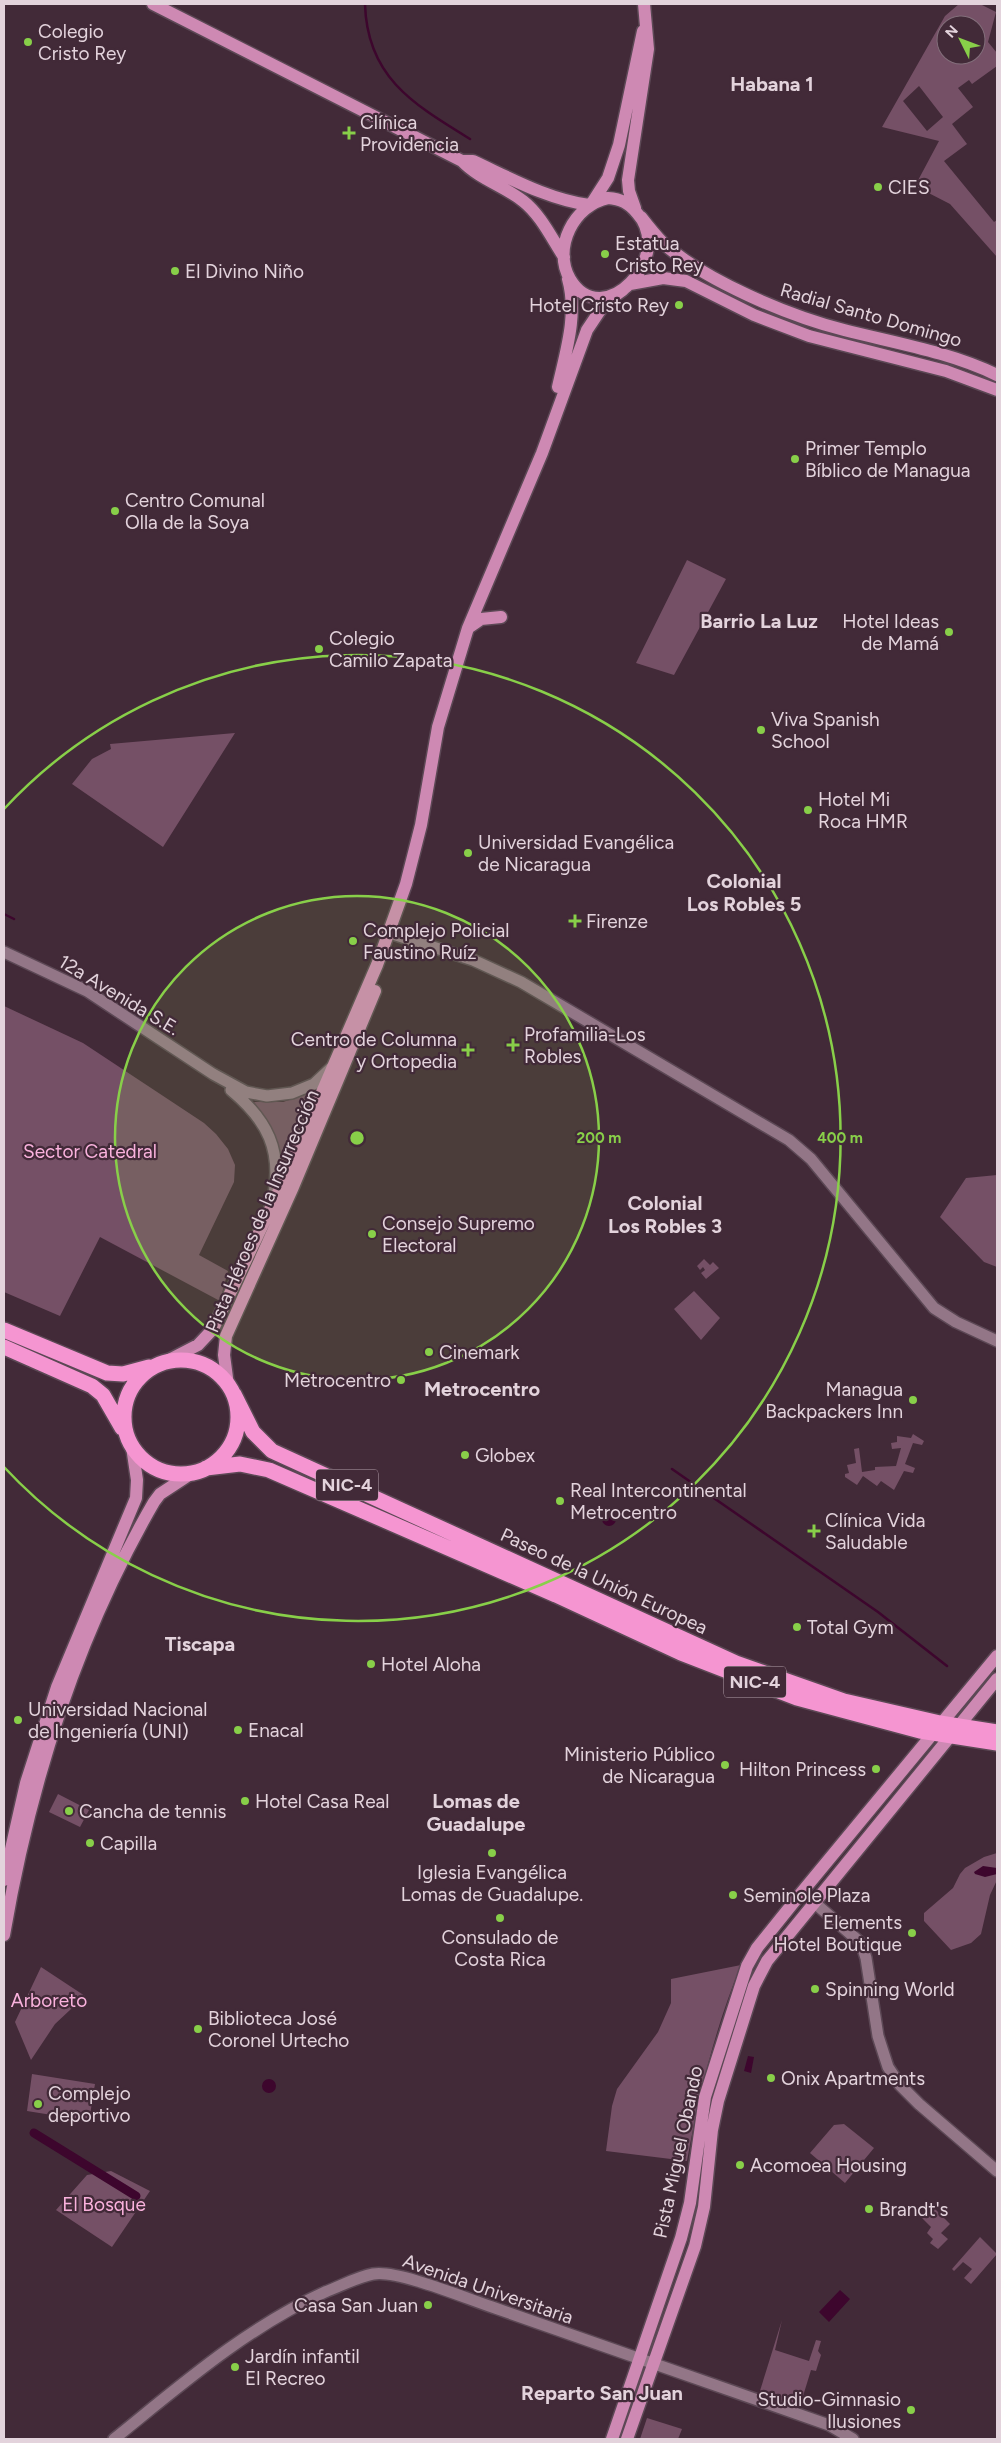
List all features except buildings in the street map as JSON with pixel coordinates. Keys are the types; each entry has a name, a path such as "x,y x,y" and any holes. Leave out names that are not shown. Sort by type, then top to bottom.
{"highway":[{"name":"NIC-4","path":"4,1330 107,1373 131,1372 162,1362 187,1359 202,1363 221,1375 231,1390"},
{"name":"NIC-4","path":"4,1347 78,1379 98,1390 110,1404 130,1444 144,1461 158,1470 174,1474 199,1471"},
{"path":"130,1444 123,1419 128,1395 142,1374 162,1362"},
{"path":"199,1471 220,1459 234,1439 238,1418 231,1390"},
{"name":"Paseo de la Unión Europea","path":"231,1390 253,1432 272,1451 604,1610 681,1654 797,1698 864,1717 954,1731 997,1743"},
{"name":"Paseo de la Unión Europea","path":"199,1471 240,1464 268,1470 514,1577 604,1610 678,1641 692,1644 824,1694 936,1728"},
{"name":"Paseo de la Unión Europea","path":"954,1731 997,1732"}],"main road":[{"path":"153,4 462,161 469,168 517,196 532,209 565,263 576,287 588,295 602,297 627,287 641,270 647,252 647,233 630,196 628,180 648,50 644,4"},
{"path":"565,263 569,229 578,214 590,204 608,178 619,145 646,21"},
{"path":"462,161 473,161 538,191 566,201 590,204 614,198 626,202 638,214"},
{"name":"Radial Santo Domingo","path":"638,214 662,242 675,253 768,304 822,324 964,361 997,375"},
{"name":"Pista Héroes de la Insurrección","path":"545,442 572,322 572,294 565,263"},
{"name":"Radial Santo Domingo","path":"627,287 663,278 686,281 754,315 809,336 946,371 997,390"},
{"name":"Pista Héroes de la Insurrección","path":"162,1362 198,1345 213,1329 272,1206 372,977 406,884 422,817 438,727 468,628 545,442 575,360 592,321 605,303 627,287"},
{"path":"468,628 481,619 500,617"},
{"path":"372,977 381,966 391,939 396,935 394,930 406,884"},
{"name":"Pista Héroes de la Insurrección","path":"231,1390 224,1355 226,1336 293,1187 396,935"},
{"path":"4,1880 11,1844 34,1757 57,1687 136,1498 137,1480 130,1444"},
{"path":"4,1935 7,1899 43,1760 82,1650 118,1570 154,1502 160,1494 199,1471"},
{"name":"Pista Miguel Obando","path":"612,2439 682,2238 690,2203 698,2129 705,2097 738,1988 757,1948 997,1656"},
{"name":"Pista Miguel Obando","path":"628,2439 695,2246 704,2207 712,2130 718,2101 754,1986 767,1961 814,1901 997,1679"},
{"path":"4,1860 11,1844"}],"street":[{"path":"396,935 473,960 521,982 789,1140 810,1159 934,1308 956,1322 997,1341"},
{"name":"12a Avenida S.E.","path":"4,952 87,991 213,1074 246,1092 260,1096 281,1095 314,1084 334,1064"},
{"name":"12a Avenida S.E.","path":"213,1074 254,1110 265,1128 272,1148 275,1166 275,1191 272,1206"},
{"path":"802,1892 861,1942 866,1958 878,2036 888,2067 900,2085 919,2104 997,2170"},
{"name":"Avenida Universitaria","path":"114,2439 201,2368 264,2324 307,2301 373,2274 396,2275 829,2425 853,2439"}],"green space":[{"path":"959,4 980,4 996,12 988,42 997,53 997,66 972,84 969,80 958,88 973,107 952,124 967,144 944,161 994,222 997,220 997,257 950,204 915,186 939,141 882,127 936,32 936,65 986,65 986,15 946,15","holes":["919,86 943,117 927,131 903,101"]},
{"path":"687,560 726,579 674,675 636,663"},
{"path":"235,733 163,847 72,784 92,759 111,749 110,744"},
{"name":"Sector Catedral","path":"4,1006 83,1043 204,1123 228,1149 235,1165 234,1182 199,1255 228,1271 220,1301 100,1237 60,1316 4,1292"},
{"path":"320,1090 281,1175 272,1136 265,1119 254,1102 283,1102"},
{"path":"997,1175 997,1267 984,1262 940,1217 966,1178"},
{"path":"704,1259 710,1265 713,1262 719,1268 706,1279 701,1273 705,1270 703,1267 700,1270 697,1266"},
{"path":"694,1291 720,1318 701,1340 674,1309"},
{"path":"913,1434 924,1441 922,1445 913,1443 905,1464 915,1468 913,1473 904,1471 894,1490 881,1481 877,1486 863,1476 857,1485 845,1477 845,1474 849,1473 847,1465 856,1463 854,1449 859,1448 862,1472 875,1470 875,1467 896,1466 901,1448 892,1449 891,1443 897,1442 897,1436 911,1438"},
{"path":"58,1794 89,1810 80,1827 49,1812"},
{"path":"997,1853 997,1880 990,1895 981,1934 971,1943 951,1950 924,1921 924,1913 953,1888 965,1868 984,1857"},
{"path":"741,1965 723,2013 709,2062 687,2161 606,2151 612,2106 617,2089 658,2032 671,2003 671,1979"},
{"name":"Arboreto","path":"41,1967 85,1996 55,2024 31,2060 15,2022"},
{"path":"32,2074 95,2084 89,2121 27,2111"},
{"path":"844,2124 874,2148 845,2183 810,2153 834,2125"},
{"name":"El Bosque","path":"111,2171 150,2191 112,2247 56,2210 87,2175"},
{"path":"933,2207 950,2224 941,2233 948,2239 938,2249 930,2243 933,2239 927,2233 931,2227 922,2218"},
{"path":"980,2237 997,2254 971,2284 964,2278 972,2269 963,2262 954,2271 952,2269"},
{"path":"782,2320 775,2350 809,2361 816,2340 821,2341 818,2351 821,2355 816,2371 811,2370 800,2406 759,2394"},
{"path":"647,2418 682,2429 678,2439 640,2439"}],"shaded area":[{"path":"606,1512 612,1512 616,1519 612,1526 606,1526 602,1522 602,1516"},
{"path":"983,1866 997,1868 997,1874 985,1877 975,1874 974,1872"},
{"path":"748,2056 754,2057 751,2073 744,2071"},
{"path":"269,2079 274,2081 276,2086 274,2091 269,2093 264,2091 262,2086 264,2081"},
{"path":"840,2290 850,2299 829,2322 819,2312"}],"waterway":[{"path":"365,4 368,29 374,51 384,70 412,100 470,139"},
{"path":"4,914 14,919"},
{"path":"672,1469 878,1612 947,1666"},
{"path":"34,2133 136,2196"}],"place":[{"name":"Colegio Cristo Rey","path":"28,42"},
{"name":"Clínica Providencia","path":"349,133"},
{"name":"CIES","path":"878,187"},
{"name":"Estatua Cristo Rey","path":"605,254"},
{"name":"El Divino Niño","path":"175,271"},
{"name":"Hotel Cristo Rey","path":"679,305"},
{"name":"Primer Templo Bíblico de Managua","path":"795,459"},
{"name":"Centro Comunal Olla de la Soya","path":"115,511"},
{"name":"Hotel Ideas de Mamá","path":"949,632"},
{"name":"Colegio Camilo Zapata","path":"319,649"},
{"name":"Viva Spanish School","path":"761,730"},
{"name":"Hotel Mi Roca HMR","path":"808,810"},
{"name":"Universidad Evangélica de Nicaragua","path":"468,853"},
{"name":"Firenze","path":"575,921"},
{"name":"Complejo Policial Faustino Ruíz","path":"353,941"},
{"name":"Profamilia-Los Robles","path":"513,1045"},
{"name":"Centro de Columna y Ortopedia","path":"468,1050"},
{"name":"Consejo Supremo Electoral","path":"372,1234"},
{"name":"Cinemark","path":"429,1352"},
{"name":"Metrocentro","path":"401,1380"},
{"name":"Managua Backpackers Inn","path":"913,1400"},
{"name":"Globex","path":"465,1455"},
{"name":"Real Intercontinental Metrocentro","path":"560,1501"},
{"name":"Clínica Vida Saludable","path":"814,1531"},
{"name":"Total Gym","path":"797,1627"},
{"name":"Hotel Aloha","path":"371,1664"},
{"name":"Universidad Nacional de Ingeniería (UNI)","path":"18,1720"},
{"name":"Enacal","path":"238,1730"},
{"name":"Ministerio Público de Nicaragua","path":"725,1765"},
{"name":"Hilton Princess","path":"876,1769"},
{"name":"Hotel Casa Real","path":"245,1801"},
{"name":"Cancha de tennis","path":"69,1811"},
{"name":"Capilla","path":"90,1843"},
{"name":"Iglesia Evangélica Lomas de Guadalupe.","path":"492,1853"},
{"name":"Seminole Plaza","path":"733,1895"},
{"name":"Consulado de Costa Rica","path":"500,1918"},
{"name":"Elements Hotel Boutique","path":"912,1933"},
{"name":"Spinning World","path":"815,1989"},
{"name":"Biblioteca José Coronel Urtecho","path":"198,2029"},
{"name":"Onix Apartments","path":"771,2078"},
{"name":"Complejo deportivo","path":"38,2104"},
{"name":"Acomoea Housing","path":"740,2165"},
{"name":"Brandt's","path":"869,2209"},
{"name":"Casa San Juan","path":"428,2305"},
{"name":"Jardín infantil El Recreo","path":"235,2367"},
{"name":"Studio-Gimnasio Ilusiones","path":"911,2410"}],"district":[{"name":"Habana 1","path":"772,84"},
{"name":"Barrio La Luz","path":"759,621"},
{"name":"Colonial Los Robles 5","path":"744,892"},
{"name":"Colonial Los Robles 3","path":"665,1214"},
{"name":"Metrocentro","path":"482,1389"},
{"name":"Tiscapa","path":"200,1644"},
{"name":"Lomas de Guadalupe","path":"476,1812"},
{"name":"Reparto San Juan","path":"602,2393"}]}
